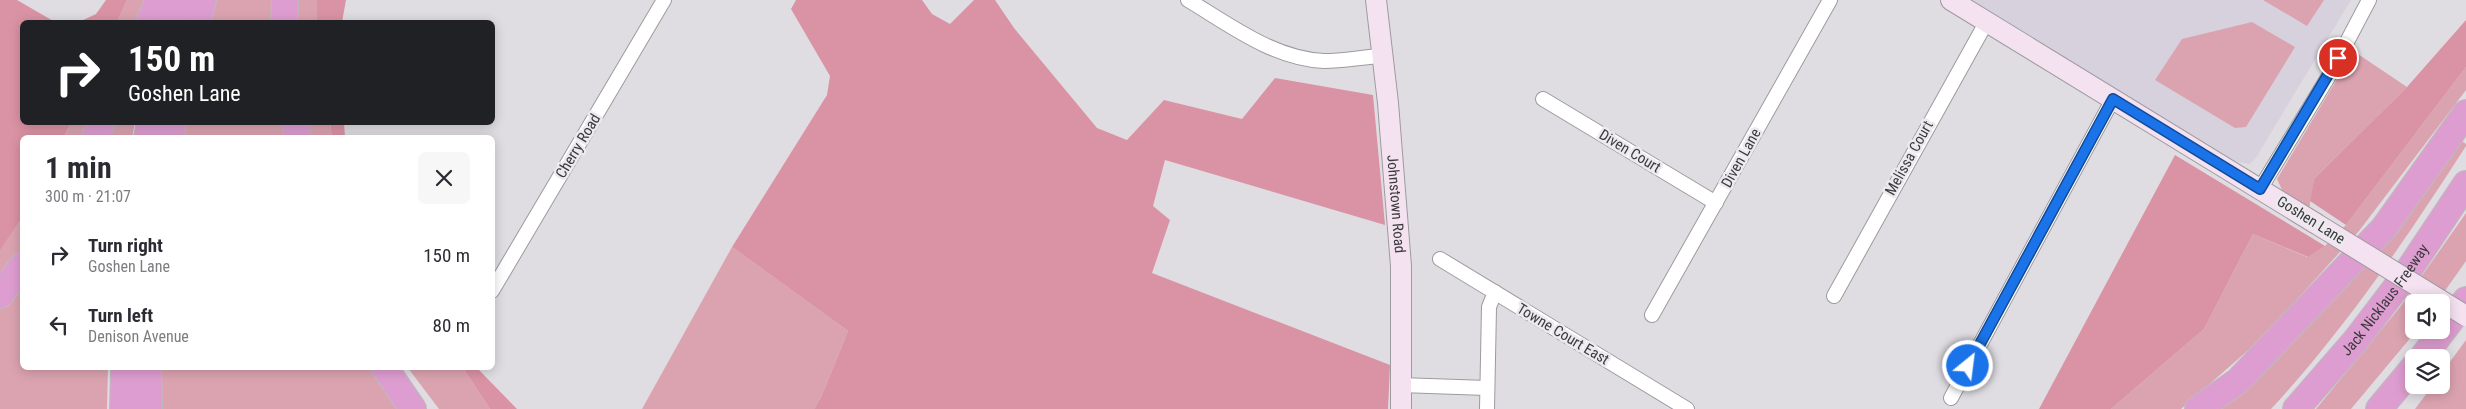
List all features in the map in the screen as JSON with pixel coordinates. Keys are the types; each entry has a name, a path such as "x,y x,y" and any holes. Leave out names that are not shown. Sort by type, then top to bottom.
{"highway":[{"path":"150,20 159,0"},
{"path":"173,20 179,0"},
{"path":"198,20 204,0"},
{"path":"284,20 285,0"},
{"path":"2198,409 2238,381 2384,228 2466,113"},
{"name":"Jack Nicklaus Freeway","path":"2296,409 2356,340 2386,301 2466,184"},
{"path":"0,295 20,269"},
{"path":"2429,349 2466,300"},
{"path":"123,409 124,370"},
{"path":"148,370 149,409"},
{"path":"387,370 413,409"},
{"path":"2378,409 2405,378"}],"street":[{"name":"Cherry Road","path":"495,286 664,0"},
{"path":"1188,0 1264,45 1304,58 1324,61 1382,56"},
{"name":"Johnstown Road","path":"1376,0 1401,266 1401,409"},
{"name":"Diven Lane","path":"1652,315 1830,0"},
{"name":"Goshen Lane","path":"1951,0 2466,316"},
{"path":"2260,189 2330,74 2369,0"},
{"name":"Melissa Court","path":"1834,296 1987,21"},
{"name":"Diven Court","path":"1543,98 1716,203"},
{"path":"1951,398 2113,99"},
{"name":"Towne Court East","path":"1440,258 1687,409"},
{"path":"1487,409 1489,307 1495,292"},
{"path":"1400,385 1487,388"}],"shaded area":[{"path":"0,0 17,0 52,20 20,20 20,125 70,125 65,135 20,135 20,221 0,251"},
{"path":"106,0 127,0 118,20 83,20 96,14"},
{"path":"127,0 148,0 139,20 118,20"},
{"path":"212,0 271,0 272,20 207,20"},
{"path":"296,0 317,0 317,20 296,20"},
{"path":"317,0 346,0 342,20 317,20"},
{"path":"796,0 922,0 932,14 950,24 974,0 995,0 1014,28 1097,128 1127,140 1164,100 1242,119 1275,78 1373,95 1385,225 1165,160 1153,206 1170,220 1152,273 1390,365 1388,409 814,409 822,395 848,331 732,247 827,95 830,76 791,9"},
{"path":"1966,0 2351,0 2257,156 2250,164 2237,162"},
{"path":"2263,0 2324,0 2307,26"},
{"path":"2466,20 2466,67 2346,225 2310,201 2314,179 2407,87"},
{"path":"2252,22 2295,47 2246,127 2235,128 2155,80 2182,39"},
{"path":"2352,50 2407,87 2314,179 2309,210 2282,190 2277,179 2340,74"},
{"path":"2466,67 2466,90 2359,231 2261,339 2181,409 2111,409 2204,329 2253,234 2307,257 2325,246 2346,225"},
{"path":"70,125 90,125 84,135 65,135"},
{"path":"110,125 135,125 132,135 105,135"},
{"path":"183,125 282,125 284,135 182,135"},
{"path":"306,125 330,125 332,135 308,135"},
{"path":"330,125 344,125 345,135 332,135"},
{"path":"2459,139 2466,146 2421,215 2350,315 2298,379 2271,409 2220,409"},
{"path":"2175,155 2325,246 2308,257 2253,234 2204,329 2111,409 2039,409"},
{"path":"2466,213 2466,261 2443,294 2409,294"},
{"path":"20,221 20,252 0,281 0,251"},
{"path":"732,247 848,331 822,395 814,409 642,409"},
{"path":"20,281 20,370 108,370 107,409 0,409 0,305"},
{"path":"2405,300 2405,339 2409,339 2351,409 2316,409"},
{"path":"2466,340 2466,409 2415,409 2426,394 2450,394 2450,362"},
{"path":"158,370 373,370 397,409 156,409"},
{"path":"410,370 464,370 490,409 439,409"},
{"path":"464,370 479,370 517,409 490,409"}],"route":[{"path":"1968,366 2113,99 2260,189 2338,58"}]}
